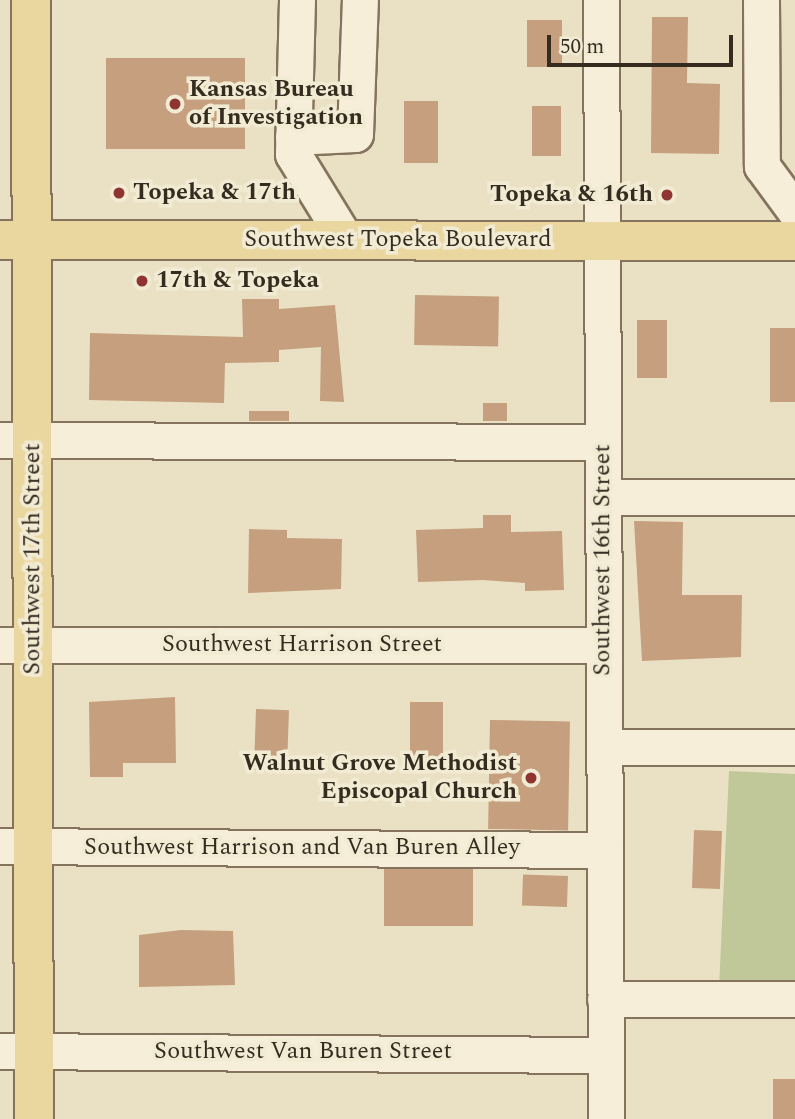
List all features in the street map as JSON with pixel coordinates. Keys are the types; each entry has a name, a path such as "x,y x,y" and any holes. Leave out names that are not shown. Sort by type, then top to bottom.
{"main road":[{"name":"Southwest 17th Street","path":"31,0 16,240 17,1051 34,1119"},
{"name":"Southwest Topeka Boulevard","path":"16,240 795,241"}],"street":[{"path":"297,0 293,137 300,170 345,240"},
{"path":"293,137 355,134 360,0"},
{"name":"Southwest 16th Street","path":"601,0 606,1119"},
{"path":"761,0 762,166 795,211"},
{"path":"16,431 603,442"},
{"path":"603,497 795,497"},
{"name":"Southwest Harrison Street","path":"16,645 604,645"},
{"path":"604,747 795,747"},
{"name":"Southwest Harrison and Van Buren Alley","path":"17,846 605,849"},
{"path":"605,999 795,999"},
{"name":"Southwest Van Buren Street","path":"17,1051 605,1055"}],"green space":[{"path":"729,771 795,774 795,989 719,988"}],"building":[{"path":"652,17 688,17 687,83 720,84 719,154 651,153"},
{"path":"527,20 562,20 562,67 527,67"},
{"name":"Kansas Bureau of Investigation","path":"106,58 245,58 245,149 106,149"},
{"path":"404,101 438,101 438,163 404,163"},
{"path":"532,106 561,106 561,156 532,156"},
{"path":"415,295 499,296 498,346 414,345"},
{"path":"242,299 279,299 279,309 335,305 344,402 320,401 321,347 279,350 279,362 225,363 224,403 89,400 90,333 243,337"},
{"path":"637,320 667,320 667,378 637,378"},
{"path":"770,328 795,328 795,402 770,402"},
{"path":"483,403 507,403 507,421 483,421"},
{"path":"249,411 289,411 289,421 249,421"},
{"path":"483,515 511,515 511,532 562,531 564,590 525,591 525,583 483,580 418,582 416,530 483,528"},
{"path":"634,521 683,522 682,595 742,595 741,657 642,661"},
{"path":"249,529 287,530 287,538 342,539 341,589 248,593"},
{"path":"175,697 176,763 123,763 123,777 90,777 89,702"},
{"path":"410,702 443,702 443,758 410,758"},
{"path":"256,709 289,710 287,771 254,770"},
{"name":"Walnut Grove Methodist Episcopal Church","path":"490,720 570,721 568,830 488,829"},
{"path":"694,830 722,831 720,889 692,888"},
{"path":"384,869 473,869 473,926 384,926"},
{"path":"523,874 568,876 567,907 522,905"},
{"path":"181,930 233,931 235,985 139,987 139,935"},
{"path":"773,1079 795,1079 795,1119 773,1119"}],"place":[{"name":"Kansas Bureau of Investigation","path":"175,104"},
{"name":"Topeka & 17th","path":"119,193"},
{"name":"Topeka & 16th","path":"667,195"},
{"name":"17th & Topeka","path":"142,281"},
{"name":"Walnut Grove Methodist Episcopal Church","path":"531,778"}]}
